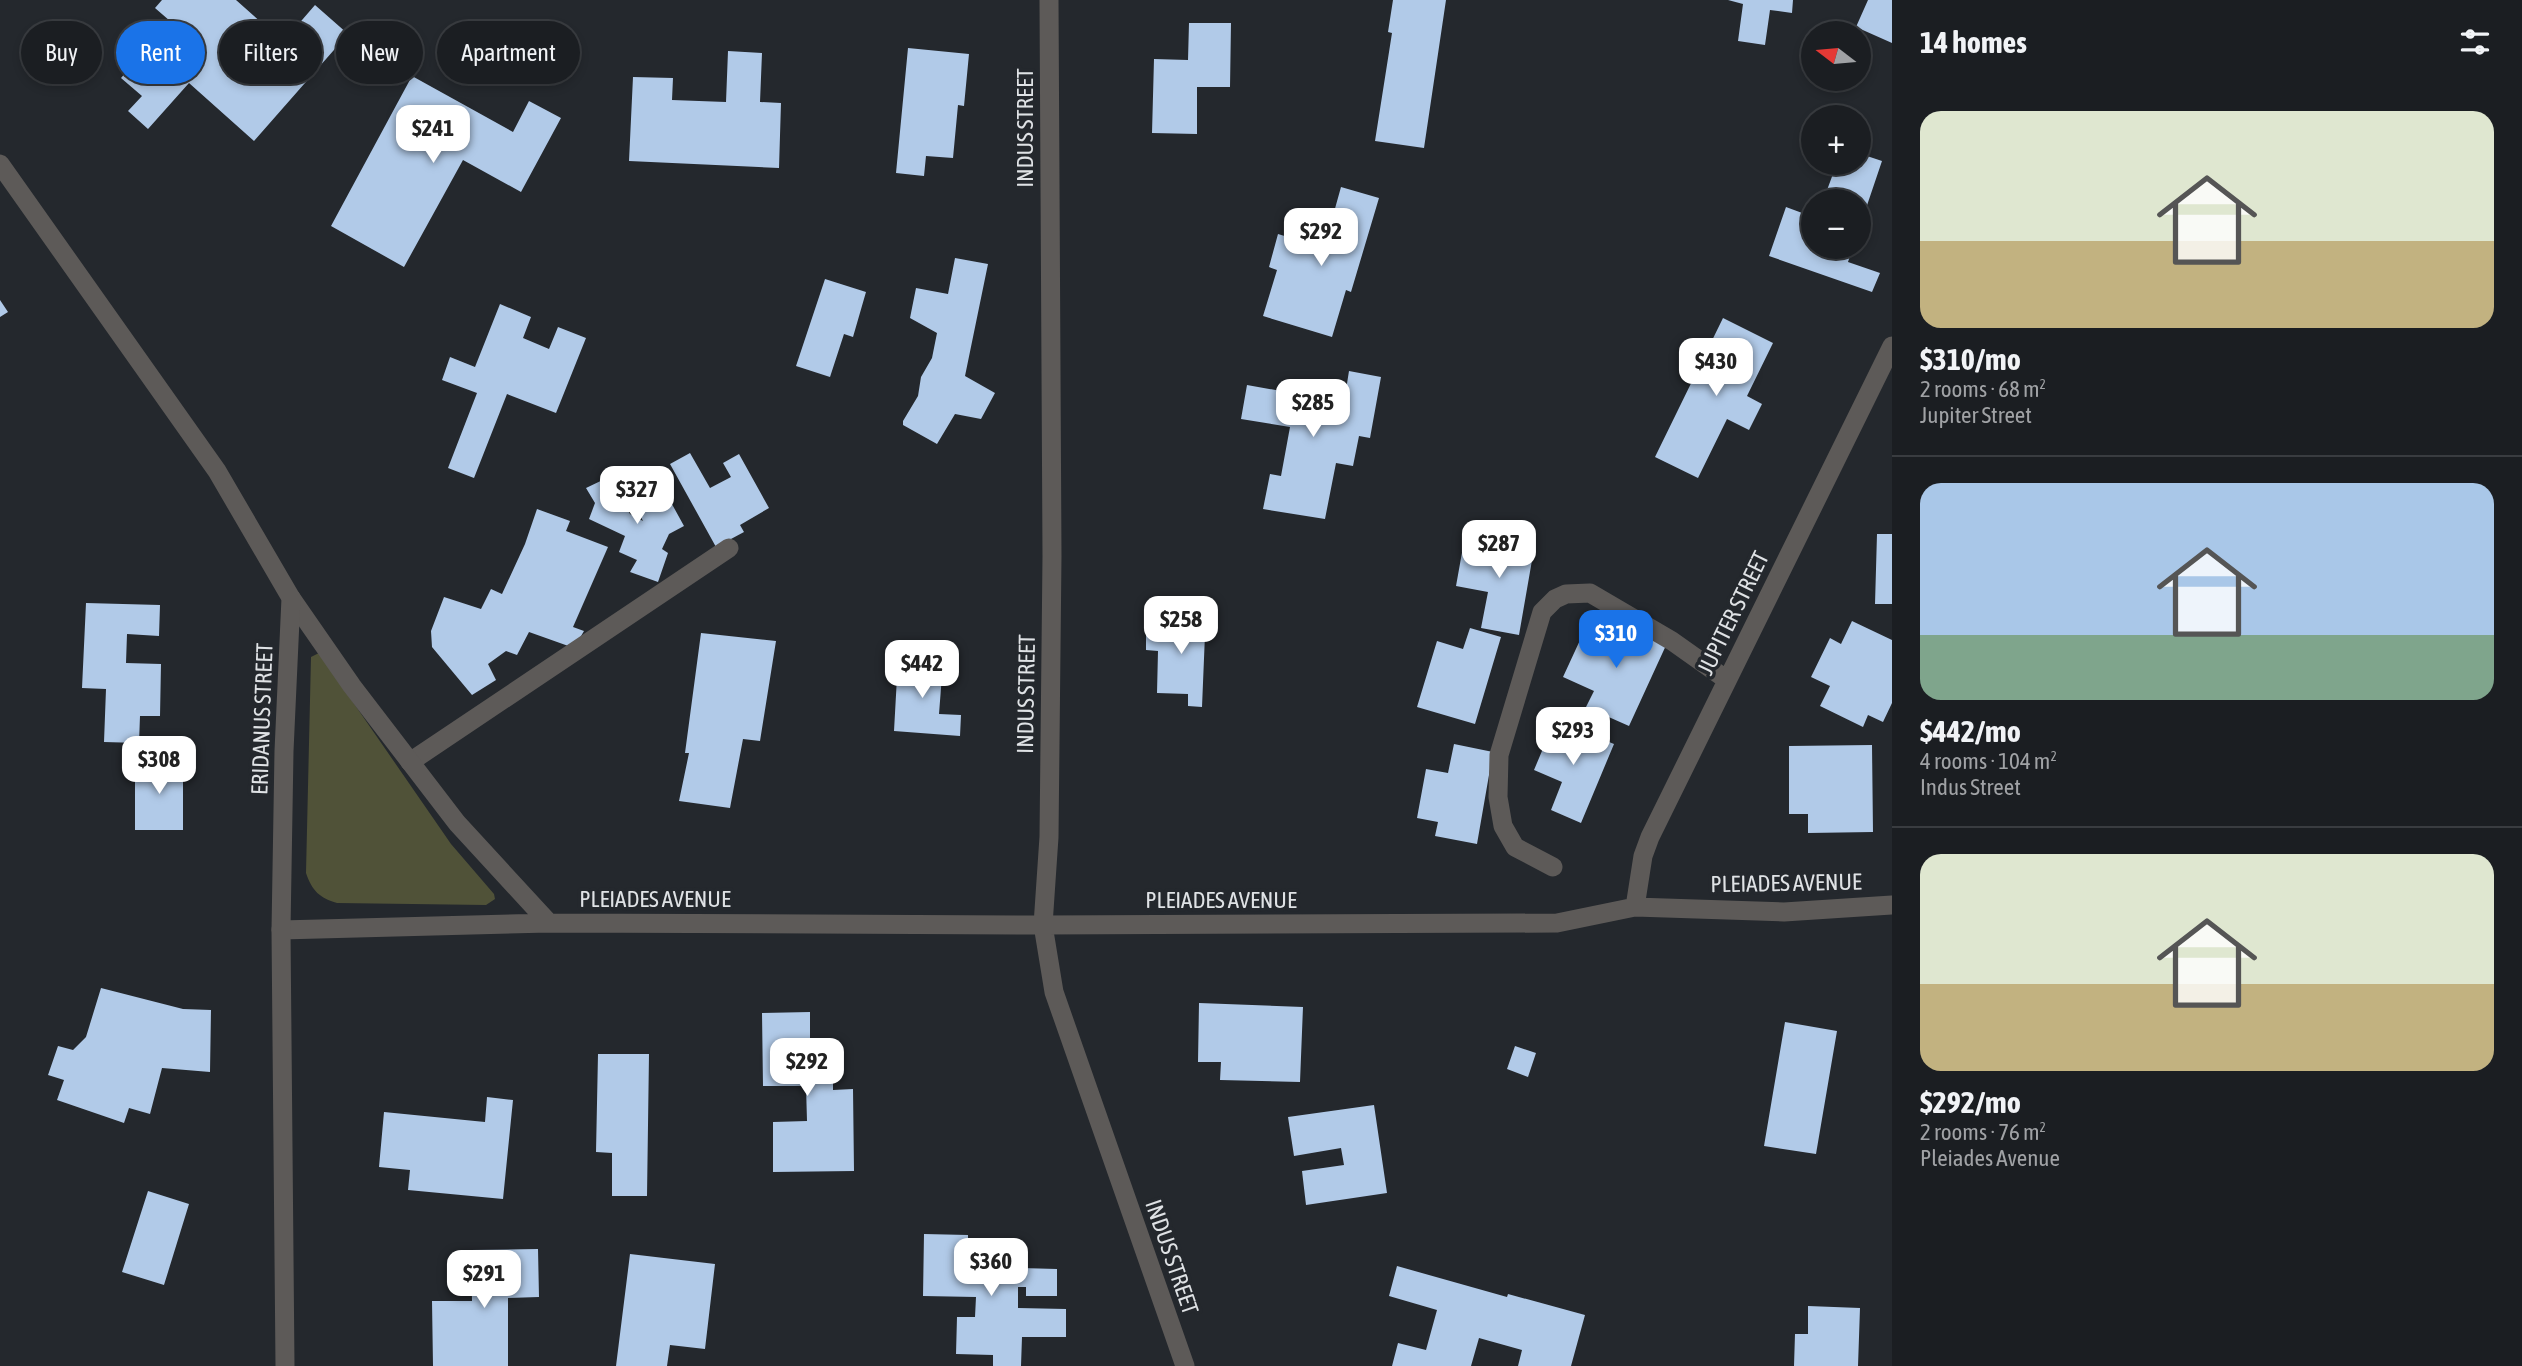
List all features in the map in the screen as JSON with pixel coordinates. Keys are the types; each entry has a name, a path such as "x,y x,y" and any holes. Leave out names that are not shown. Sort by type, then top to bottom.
{"street":[{"name":"INDUS STREET","path":"1049,0 1052,556 1049,837 1043,925 1054,992 1185,1366"},
{"path":"0,164 217,471 291,598"},
{"name":"JUPITER STREET","path":"1635,907 1643,856 1650,837 1892,346"},
{"path":"410,762 729,548"},
{"path":"1553,867 1515,847 1503,826 1498,797 1499,755 1542,612 1555,598 1566,594 1590,593 1672,641 1727,680"},
{"name":"PLEIADES AVENUE","path":"291,598 352,686 457,823 549,923"},
{"name":"ERIDANUS STREET","path":"285,1366 281,930 284,751 291,598"},
{"name":"PLEIADES AVENUE","path":"281,930 549,923 1557,923 1635,907 1784,912 1892,905"}],"green space":[{"path":"319,653 451,844 494,894 495,899 486,905 337,903 321,896 311,885 306,873 311,657"}],"building":[{"path":"162,0 236,0 260,21 219,21 219,84 304,84 254,141 190,84 205,84 205,21 170,21 155,8"},
{"path":"1393,0 1446,0 1424,148 1375,141 1392,33 1388,32"},
{"path":"1728,0 1793,0 1792,13 1770,10 1765,45 1738,41 1743,4"},
{"path":"1868,0 1892,0 1892,43 1871,34 1871,21 1859,21"},
{"path":"315,5 336,23 336,48 322,64 322,21 301,21"},
{"path":"1189,23 1231,23 1230,87 1197,87 1197,134 1152,133 1154,59 1188,60"},
{"path":"908,48 969,54 964,106 958,105 953,158 926,156 924,176 896,173"},
{"path":"728,51 762,53 760,102 781,103 779,168 629,161 633,77 673,78 672,100 726,102"},
{"path":"423,82 513,132 529,101 561,118 521,192 463,160 404,267 331,226 408,84"},
{"path":"128,84 188,84 148,129 128,111 142,96"},
{"path":"1871,157 1882,161 1871,194 1871,189 1827,189 1833,175 1871,175"},
{"path":"1341,187 1379,198 1351,292 1346,290 1332,337 1263,316 1277,270 1269,267 1278,234 1324,248"},
{"path":"1786,207 1801,213 1801,259 1849,259 1848,262 1880,273 1872,292 1769,256"},
{"path":"955,258 988,264 965,376 995,393 981,419 955,414 937,444 903,425 918,396 921,377 932,358 937,333 910,318 916,288 948,294"},
{"path":"825,279 866,292 853,337 844,334 830,377 796,366"},
{"path":"0,300 8,312 0,317"},
{"path":"500,304 531,317 523,338 549,349 558,327 586,338 556,413 507,394 474,478 448,468 477,393 442,380 450,357 475,367"},
{"path":"1723,318 1773,343 1747,396 1762,404 1749,430 1727,419 1698,478 1655,457"},
{"path":"1349,371 1381,377 1370,438 1359,436 1353,466 1336,463 1325,519 1263,509 1270,474 1281,476 1290,427 1241,419 1247,385 1298,394 1299,388 1345,396"},
{"path":"690,453 710,488 731,477 723,463 739,454 769,508 740,525 744,532 716,547 670,464"},
{"path":"609,477 630,514 643,521 635,505 662,486 684,526 669,534 662,549 668,553 658,582 630,572 637,560 619,552 625,536 589,519 595,503 586,488"},
{"path":"537,509 570,521 566,531 608,547 573,627 584,631 574,648 529,632 517,655 506,651 488,664 496,680 472,695 432,647 431,631 444,597 481,609 491,589 502,594 525,544"},
{"path":"1877,534 1892,534 1892,604 1875,604"},
{"path":"1490,535 1535,543 1519,635 1481,628 1488,592 1456,586 1463,547 1487,551"},
{"path":"86,603 160,605 159,636 127,634 126,663 161,664 160,716 140,716 139,743 104,742 106,689 82,688"},
{"path":"1185,609 1206,610 1202,707 1188,706 1188,694 1157,693 1158,651 1146,650 1146,626 1184,628"},
{"path":"1852,621 1892,640 1892,703 1883,722 1868,715 1863,727 1820,706 1830,686 1811,677 1830,638 1841,644"},
{"path":"1587,625 1627,643 1636,626 1668,641 1629,726 1586,707 1594,691 1563,677"},
{"path":"1470,628 1501,637 1475,724 1417,707 1437,641 1463,649"},
{"path":"701,633 776,641 760,741 743,739 730,808 679,801 689,753 685,753"},
{"path":"898,659 943,662 939,714 961,715 960,736 894,731"},
{"path":"1555,720 1614,744 1581,823 1551,810 1562,782 1534,770"},
{"path":"1454,744 1493,752 1477,844 1435,836 1438,822 1417,818 1426,769 1448,773"},
{"path":"1872,745 1873,832 1808,833 1808,814 1789,814 1789,746"},
{"path":"135,761 183,761 183,830 135,830"},
{"path":"101,988 183,1009 211,1010 210,1072 162,1068 150,1114 129,1108 124,1123 57,1100 64,1080 48,1075 58,1046 73,1050 86,1037"},
{"path":"1199,1003 1303,1007 1300,1082 1220,1080 1221,1062 1198,1062"},
{"path":"810,1012 810,1042 833,1042 833,1090 853,1089 854,1171 773,1172 773,1122 807,1121 806,1086 763,1086 762,1013"},
{"path":"1785,1022 1837,1031 1816,1154 1764,1146"},
{"path":"1515,1046 1536,1053 1528,1077 1507,1069"},
{"path":"598,1054 649,1054 647,1196 612,1196 612,1153 596,1152"},
{"path":"487,1097 513,1100 503,1199 408,1190 410,1170 379,1167 384,1112 485,1122"},
{"path":"1374,1105 1387,1193 1306,1205 1302,1171 1344,1165 1341,1148 1294,1156 1288,1117"},
{"path":"148,1191 189,1204 164,1285 122,1272"},
{"path":"924,1234 968,1235 968,1264 974,1264 974,1253 999,1253 1021,1268 1057,1269 1057,1296 1026,1296 1026,1287 1018,1287 1018,1308 1066,1309 1066,1337 1022,1337 1021,1366 993,1366 993,1355 956,1354 957,1317 975,1317 976,1297 923,1296"},
{"path":"538,1249 539,1297 508,1298 508,1366 433,1366 432,1301 472,1301 471,1250"},
{"path":"630,1254 715,1264 705,1349 670,1345 667,1366 616,1366"},
{"path":"1397,1266 1507,1297 1508,1294 1585,1315 1571,1366 1518,1366 1522,1350 1479,1338 1471,1366 1392,1366 1398,1343 1426,1350 1437,1310 1389,1296"},
{"path":"1808,1306 1860,1308 1858,1366 1794,1366 1795,1334 1808,1334"}]}
